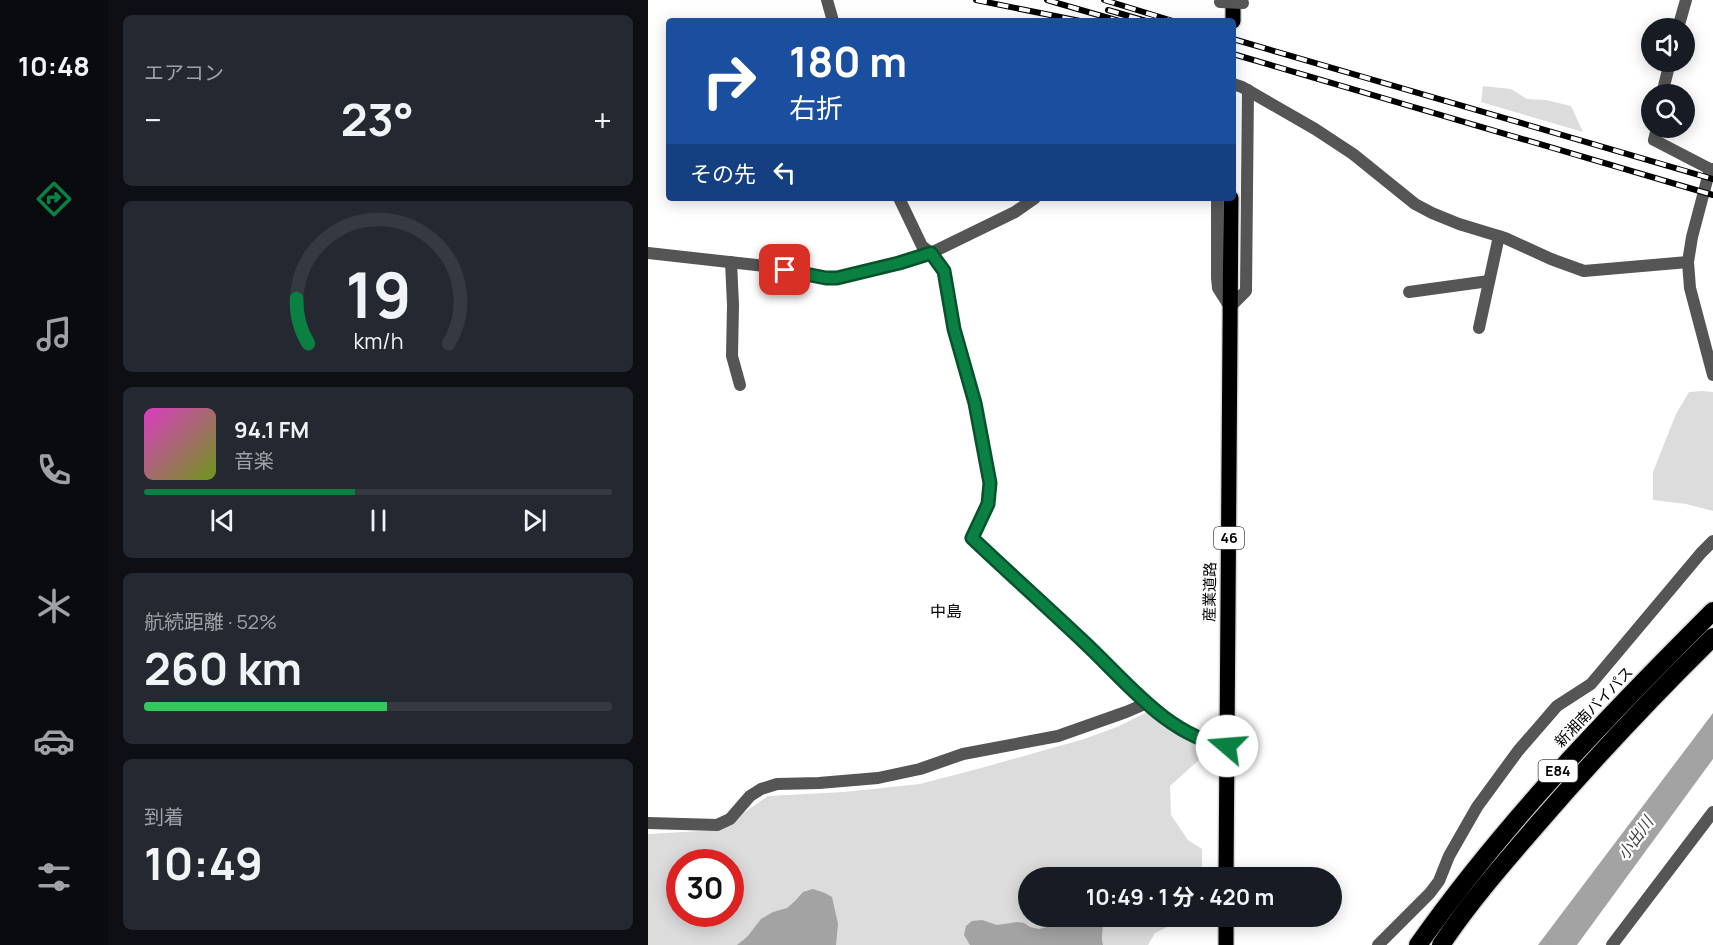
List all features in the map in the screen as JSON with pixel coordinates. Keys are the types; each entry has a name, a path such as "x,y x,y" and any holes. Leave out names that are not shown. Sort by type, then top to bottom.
{"highway":[{"name":"新湘南バイパス","path":"1418,945 1514,821 1636,689 1713,611"},
{"name":"E84","path":"1441,945 1492,877 1560,797 1660,689 1713,637"}],"main road":[{"path":"1232,1 1233,18"},
{"name":"産業道路","path":"1226,867 1231,201"},
{"path":"1226,927 1226,945"}],"street":[{"path":"826,0 832,18"},
{"path":"1681,18 1686,0"},
{"path":"1241,87 1315,129 1353,154 1415,204 1459,224 1499,236 1584,272 1688,262"},
{"path":"1216,201 1218,288 1230,307 1246,291 1241,87"},
{"path":"1654,138 1654,140 1712,169 1692,237 1688,262 1690,288 1713,375"},
{"path":"900,201 922,246 931,253 944,271 954,329 975,403 990,483 988,504 972,538 1147,703 1178,728 1215,744 1227,746"},
{"path":"648,253 765,266 826,278 837,278 931,253 1015,212 1031,201"},
{"path":"1479,328 1499,236"},
{"path":"731,262 734,305 732,356 740,385"},
{"path":"1409,292 1489,281"},
{"path":"1378,945 1439,881 1449,856 1477,807 1518,751 1557,706 1591,684 1713,541"},
{"path":"648,823 717,825 730,819 750,796 769,786 878,778 921,769 963,754 1059,736 1147,703"},
{"path":"1612,945 1712,814"}],"shaded area":[{"path":"1483,86 1511,89 1527,99 1546,100 1571,106 1583,132 1481,102"},
{"path":"1689,392 1713,392 1713,511 1686,504 1653,500 1653,472 1676,414"},
{"path":"1147,712 1173,732 1210,750 1170,786 1171,815 1188,840 1202,849 1202,867 1018,867 1018,927 1167,927 1155,933 1148,945 648,945 648,834 719,830 768,796 844,792 920,784 1084,739 1117,727"}],"water":[{"name":"小出川","path":"1713,713 1713,759 1577,945 1538,945"},
{"path":"813,889 832,897 838,924 836,945 737,945 747,937 761,919 787,908 803,892"},
{"path":"982,920 997,925 1018,922 1018,927 1039,929 1103,927 1103,945 970,945 964,935 966,926 972,921"}],"railway":[{"path":"976,0 1065,18"},
{"path":"1047,0 1109,18"},
{"path":"1104,0 1163,18"},
{"path":"1108,10 1136,18"},
{"path":"1236,40 1713,179"},
{"path":"1236,55 1713,195"}],"district":[{"name":"中島","path":"946,611"}],"route":[{"path":"785,270 837,278 931,253 944,271 954,329 975,403 990,483 988,504 972,538 1147,703 1178,728 1215,744 1227,746"}]}
